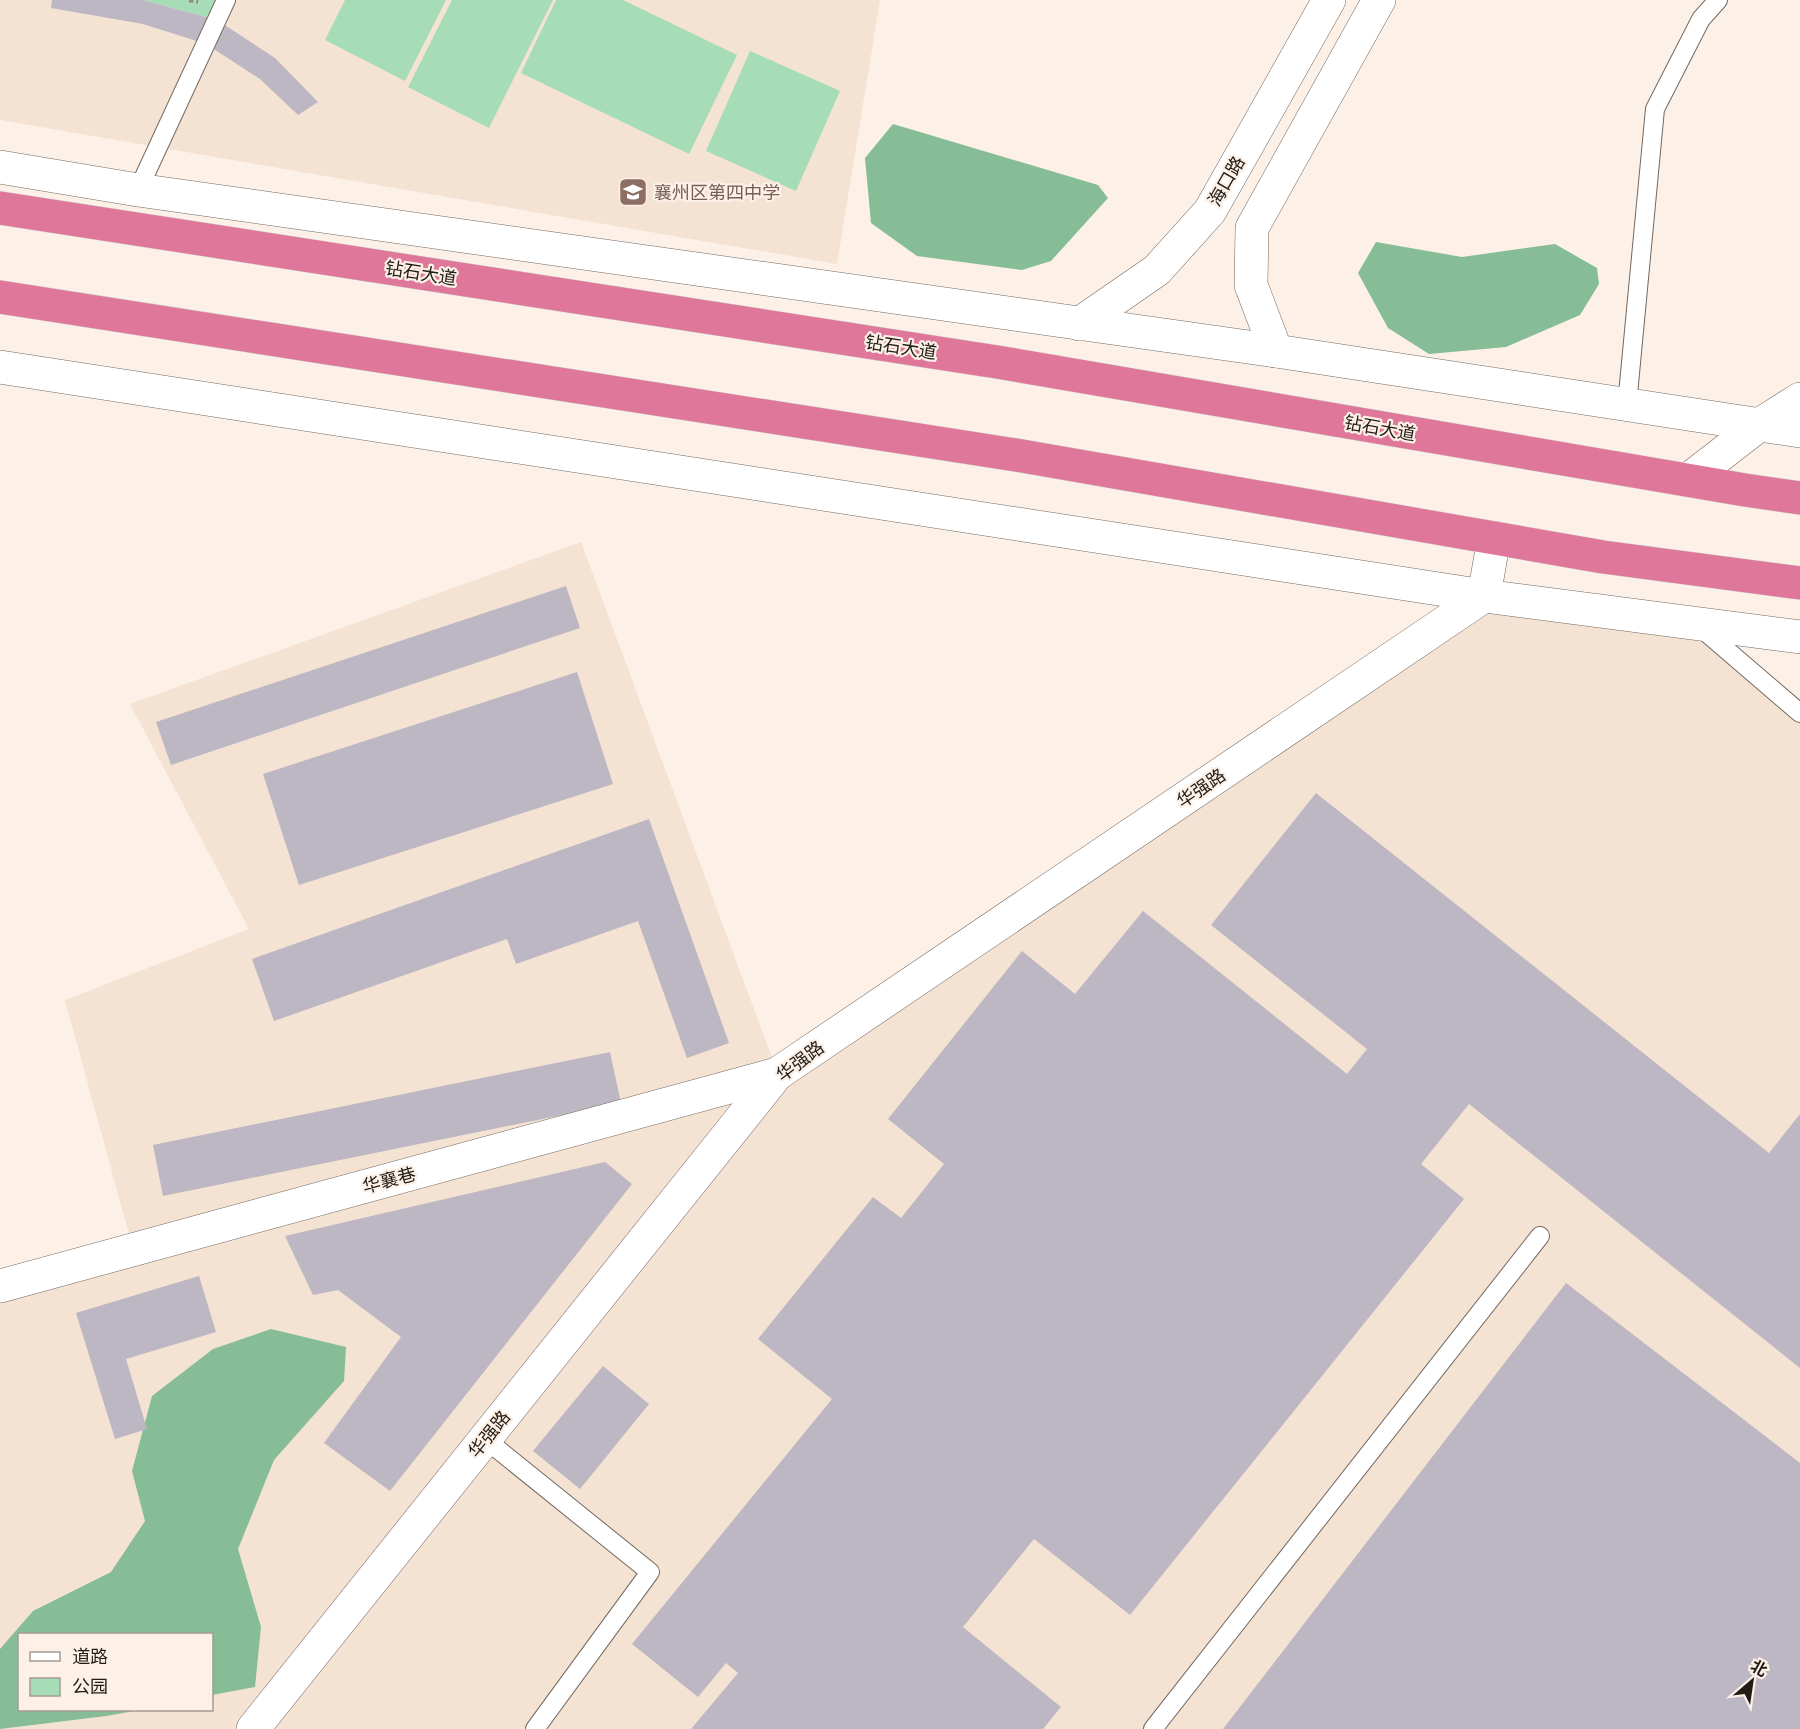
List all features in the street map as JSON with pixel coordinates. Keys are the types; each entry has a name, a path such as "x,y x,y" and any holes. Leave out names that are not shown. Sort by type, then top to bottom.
{"highway":[{"name":"钻石大道","path":"0,208 997,362 1800,498"},
{"path":"0,297 1010,454 1603,557 1800,583"}],"street":[{"name":"海口路","path":"1079,324 1157,270 1210,211 1329,0"},
{"path":"1276,351 1251,285 1252,228 1379,0"},
{"path":"0,167 138,190 1276,351 1800,431"},
{"path":"121,227 138,190"},
{"path":"0,367 1484,596 1800,637"},
{"path":"1688,480 1759,425 1800,399"},
{"path":"1484,596 1494,538"},
{"name":"华强路","path":"253,1729 777,1074 1484,596"},
{"name":"华襄巷","path":"0,1286 777,1074"}],"lane":[{"path":"138,190 226,0"},
{"path":"1627,405 1655,109 1701,19 1718,0"},
{"path":"1695,623 1800,713"},
{"path":"1153,1729 1540,1236"},
{"path":"485,1439 650,1572 535,1729"}],"shaded area":[{"name":"襄州区第四中学","path":"0,0 880,0 837,264 0,120"},
{"path":"581,542 778,1074 1484,596 1695,623 1800,713 1800,1729 0,1729 0,1286 133,1249 65,1000 249,929 130,704"}],"green space":[{"path":"143,0 226,0 217,20"},
{"path":"345,0 446,0 405,81 325,40"},
{"path":"452,0 553,0 489,128 408,87"},
{"path":"556,0 623,0 737,55 689,154 521,73"},
{"path":"750,51 840,91 796,191 706,151"},
{"path":"893,124 1098,185 1108,198 1051,261 1022,270 917,256 871,223 865,158"},
{"path":"1376,242 1462,257 1555,244 1597,268 1599,284 1580,315 1506,347 1429,354 1388,328 1358,273"},
{"path":"271,1329 346,1347 344,1381 274,1460 238,1549 261,1627 255,1687 213,1695 213,1633 18,1633 18,1711 134,1711 0,1729 0,1649 33,1611 111,1572 145,1521 132,1471 152,1396 213,1349"}],"building":[{"path":"52,0 143,0 217,20 275,58 318,102 298,115 260,79 206,44 143,24 51,8"},
{"path":"566,586 580,628 171,765 156,722"},
{"path":"577,672 613,784 299,885 263,774"},
{"path":"1316,793 1769,1153 1800,1114 1800,1368 1469,1104 1421,1164 1464,1199 1130,1615 1034,1539 963,1627 1061,1707 1043,1729 691,1729 738,1673 726,1663 698,1697 632,1644 832,1399 758,1339 873,1197 901,1218 944,1164 888,1119 1022,951 1075,994 1143,911 1347,1074 1367,1049 1211,925"},
{"path":"649,819 729,1043 687,1058 638,921 516,964 507,939 274,1021 252,959"},
{"path":"610,1052 621,1103 163,1196 153,1145"},
{"path":"605,1162 632,1184 390,1491 324,1443 401,1337 338,1290 313,1295 285,1236"},
{"path":"199,1276 216,1332 126,1359 147,1429 115,1439 76,1313"},
{"path":"1566,1283 1800,1463 1800,1729 1223,1729"},
{"path":"603,1366 649,1404 580,1489 533,1451"}],"place":[{"name":"襄州区第四中学","path":"633,192"}]}
